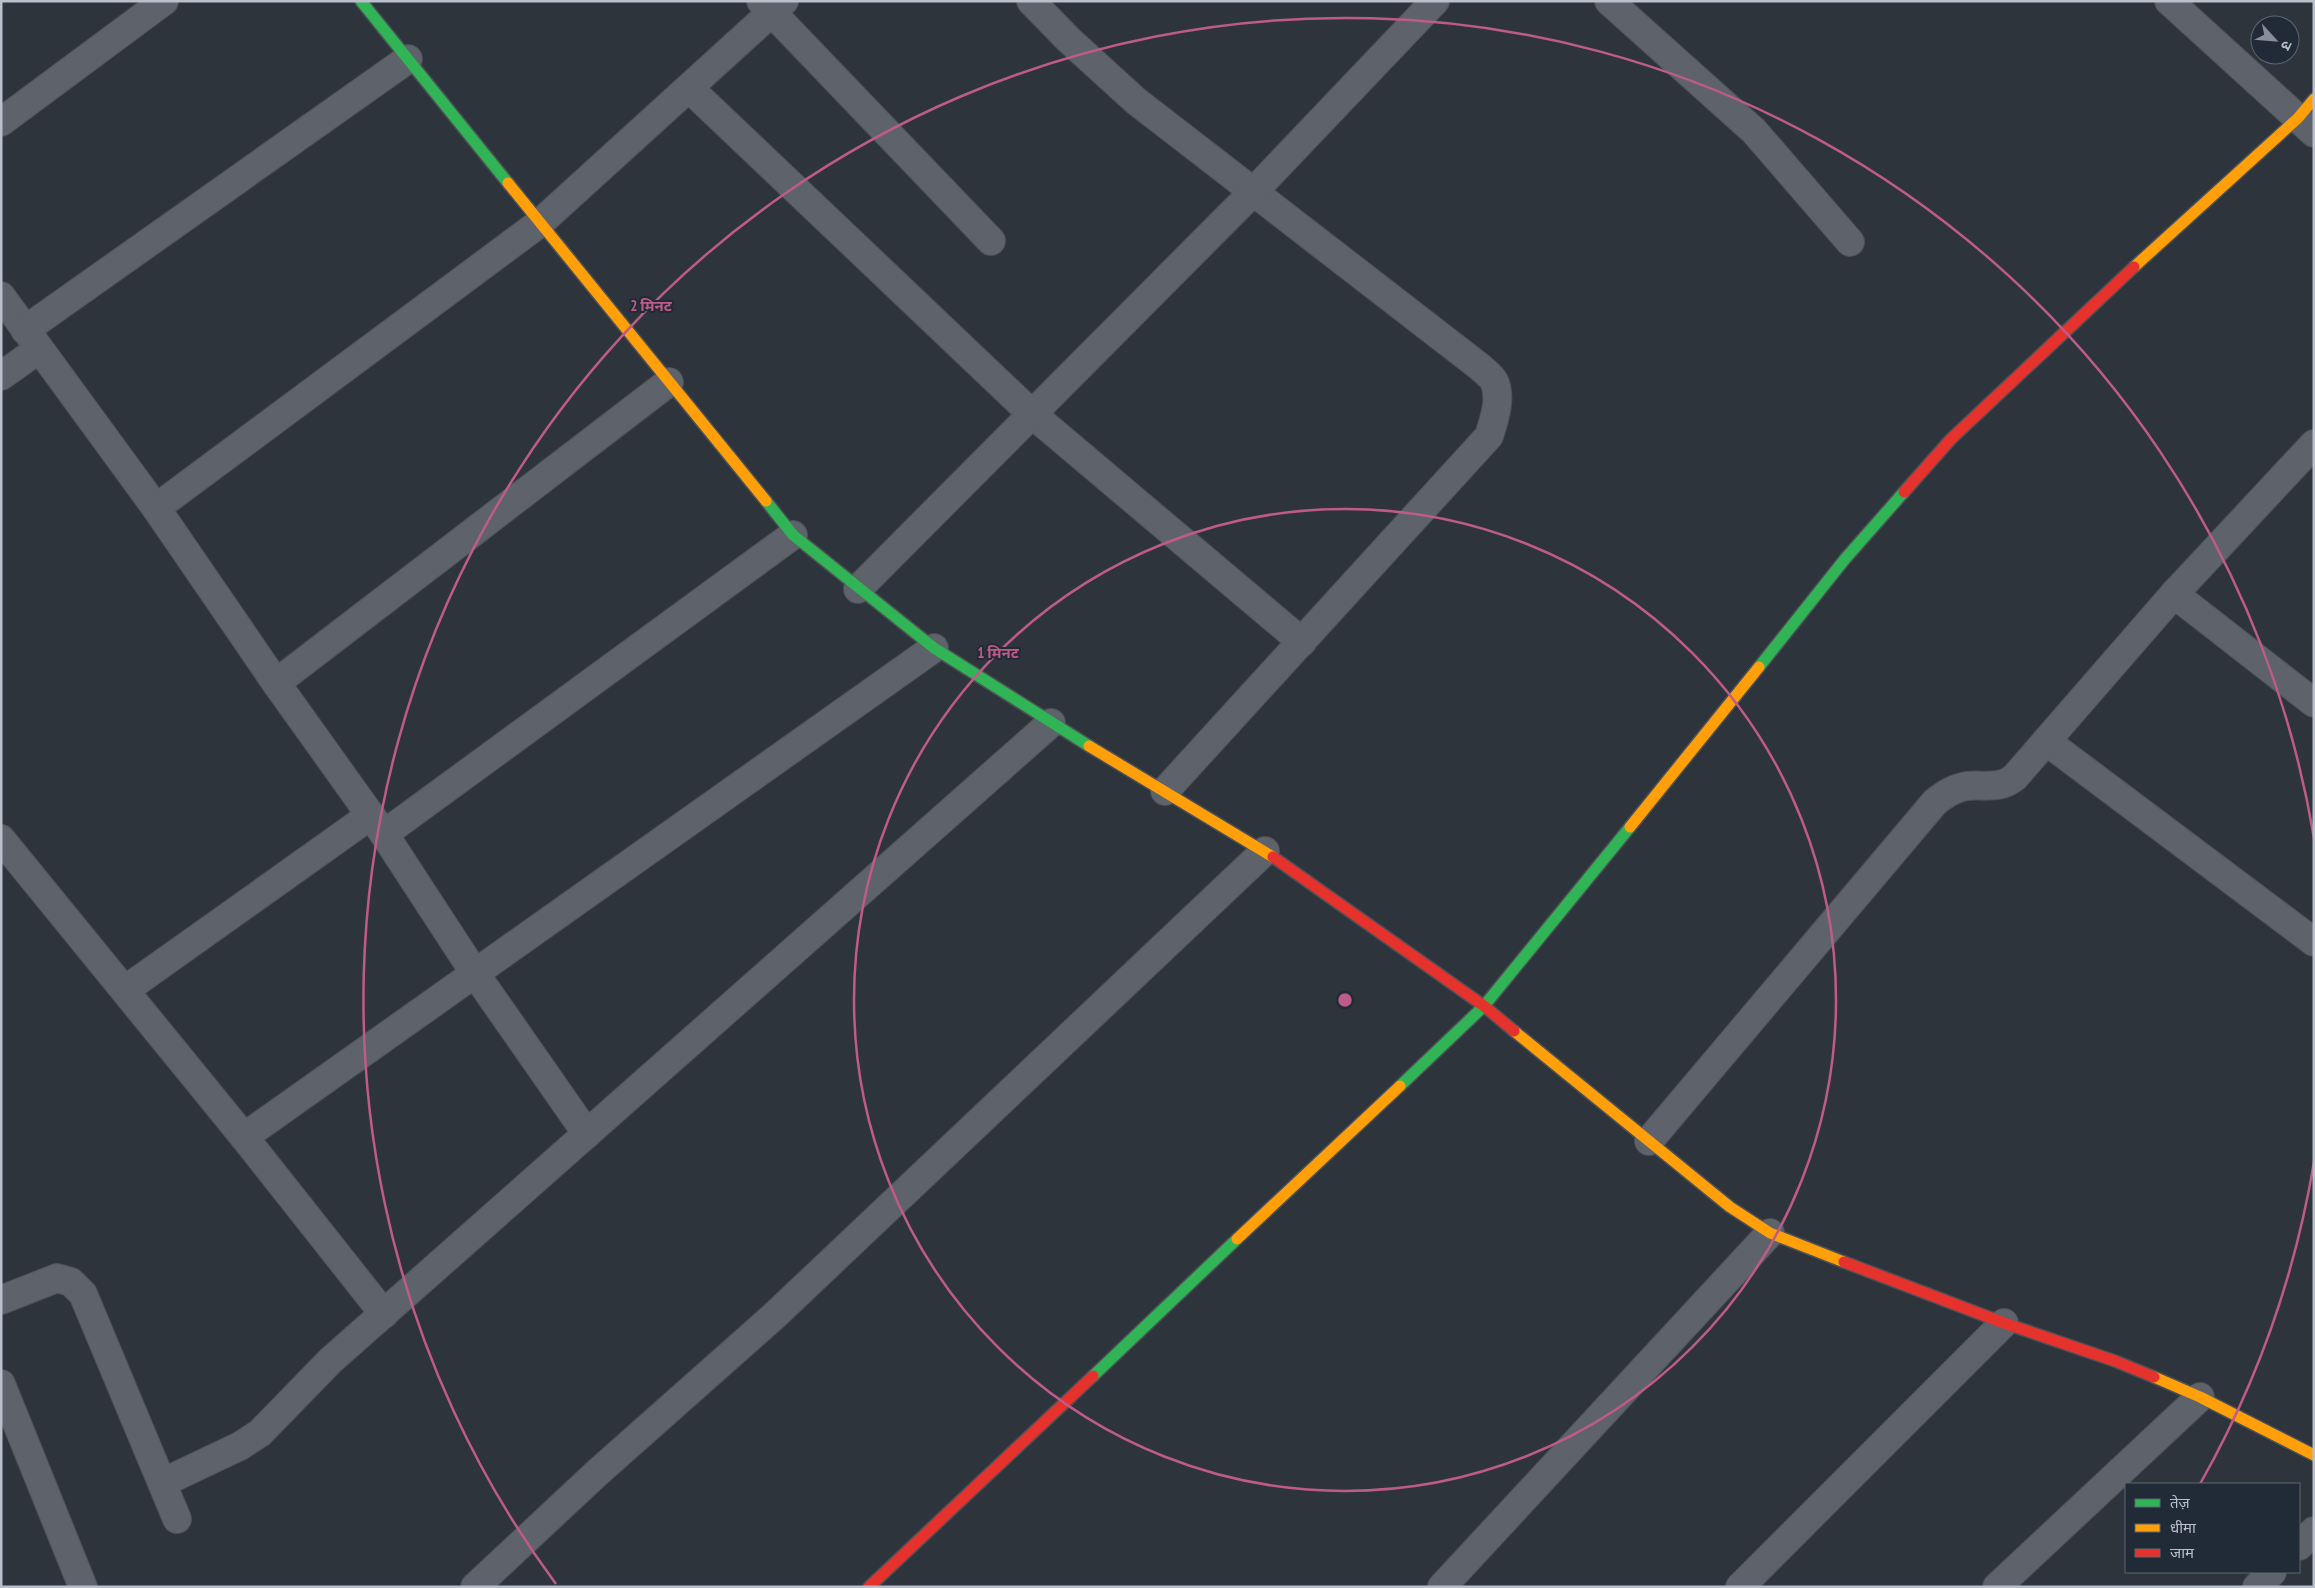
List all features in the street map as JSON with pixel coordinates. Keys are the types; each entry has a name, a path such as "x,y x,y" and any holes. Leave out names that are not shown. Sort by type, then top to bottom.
{"street":[{"path":"1,122 164,1"},
{"path":"362,1 793,535 934,648 1051,723 1265,851 1484,1006 1730,1207 1770,1233 2004,1323 2115,1361 2200,1397 2314,1455"},
{"path":"1031,1 1069,40 1136,101 1255,190 1480,367 1494,380 1497,396 1495,416 1489,436 1165,791"},
{"path":"858,589 1255,190 1435,1"},
{"path":"1609,1 1754,130 1850,242"},
{"path":"869,1587 1484,1006 1654,798 1845,559 1951,439 2062,333 2308,117 2169,1"},
{"path":"156,508 540,222 689,88 772,5 992,241"},
{"path":"1,376 32,339 408,59"},
{"path":"689,88 1032,414 1302,642"},
{"path":"1,296 156,508 276,683 378,825 474,972 587,1134"},
{"path":"276,683 669,382"},
{"path":"1649,1141 1935,802 1948,792 1958,788 1997,786 2008,783 2174,594 2314,444"},
{"path":"125,990 378,825 793,535"},
{"path":"2174,594 2314,703"},
{"path":"244,1137 474,972 934,648"},
{"path":"162,1482 240,1446 260,1433 330,1361 1051,723"},
{"path":"2046,740 2314,942"},
{"path":"1,839 244,1137 384,1314"},
{"path":"475,1587 604,1467 781,1309 1265,851"},
{"path":"1442,1587 1770,1233"},
{"path":"1,1300 57,1278 71,1282 84,1294 177,1519"},
{"path":"1740,1587 2004,1323"},
{"path":"1,1384 82,1587"},
{"path":"1996,1587 2200,1397"},
{"path":"2300,1545 2314,1531"},
{"path":"2257,1587 2271,1573"}],"traffic: fast":[{"path":"361,1 508,183"},
{"path":"1759,667 1845,559 1904,492"},
{"path":"766,501 793,535 934,648 1089,746"},
{"path":"1400,1086 1484,1006 1630,827"},
{"path":"1093,1376 1237,1239"}],"traffic: slow":[{"path":"2134,267 2298,118 2314,99"},
{"path":"508,183 766,501"},
{"path":"1630,827 1759,667"},
{"path":"1089,746 1273,857"},
{"path":"1514,1031 1730,1207 1770,1233 1844,1262"},
{"path":"1237,1239 1400,1086"},
{"path":"2154,1377 2200,1397 2314,1455"}],"traffic: jam":[{"path":"1904,492 1951,439 2134,267"},
{"path":"1273,857 1484,1006 1514,1031"},
{"path":"1844,1262 2004,1323 2115,1361 2154,1377"},
{"path":"869,1587 1093,1376"}]}
